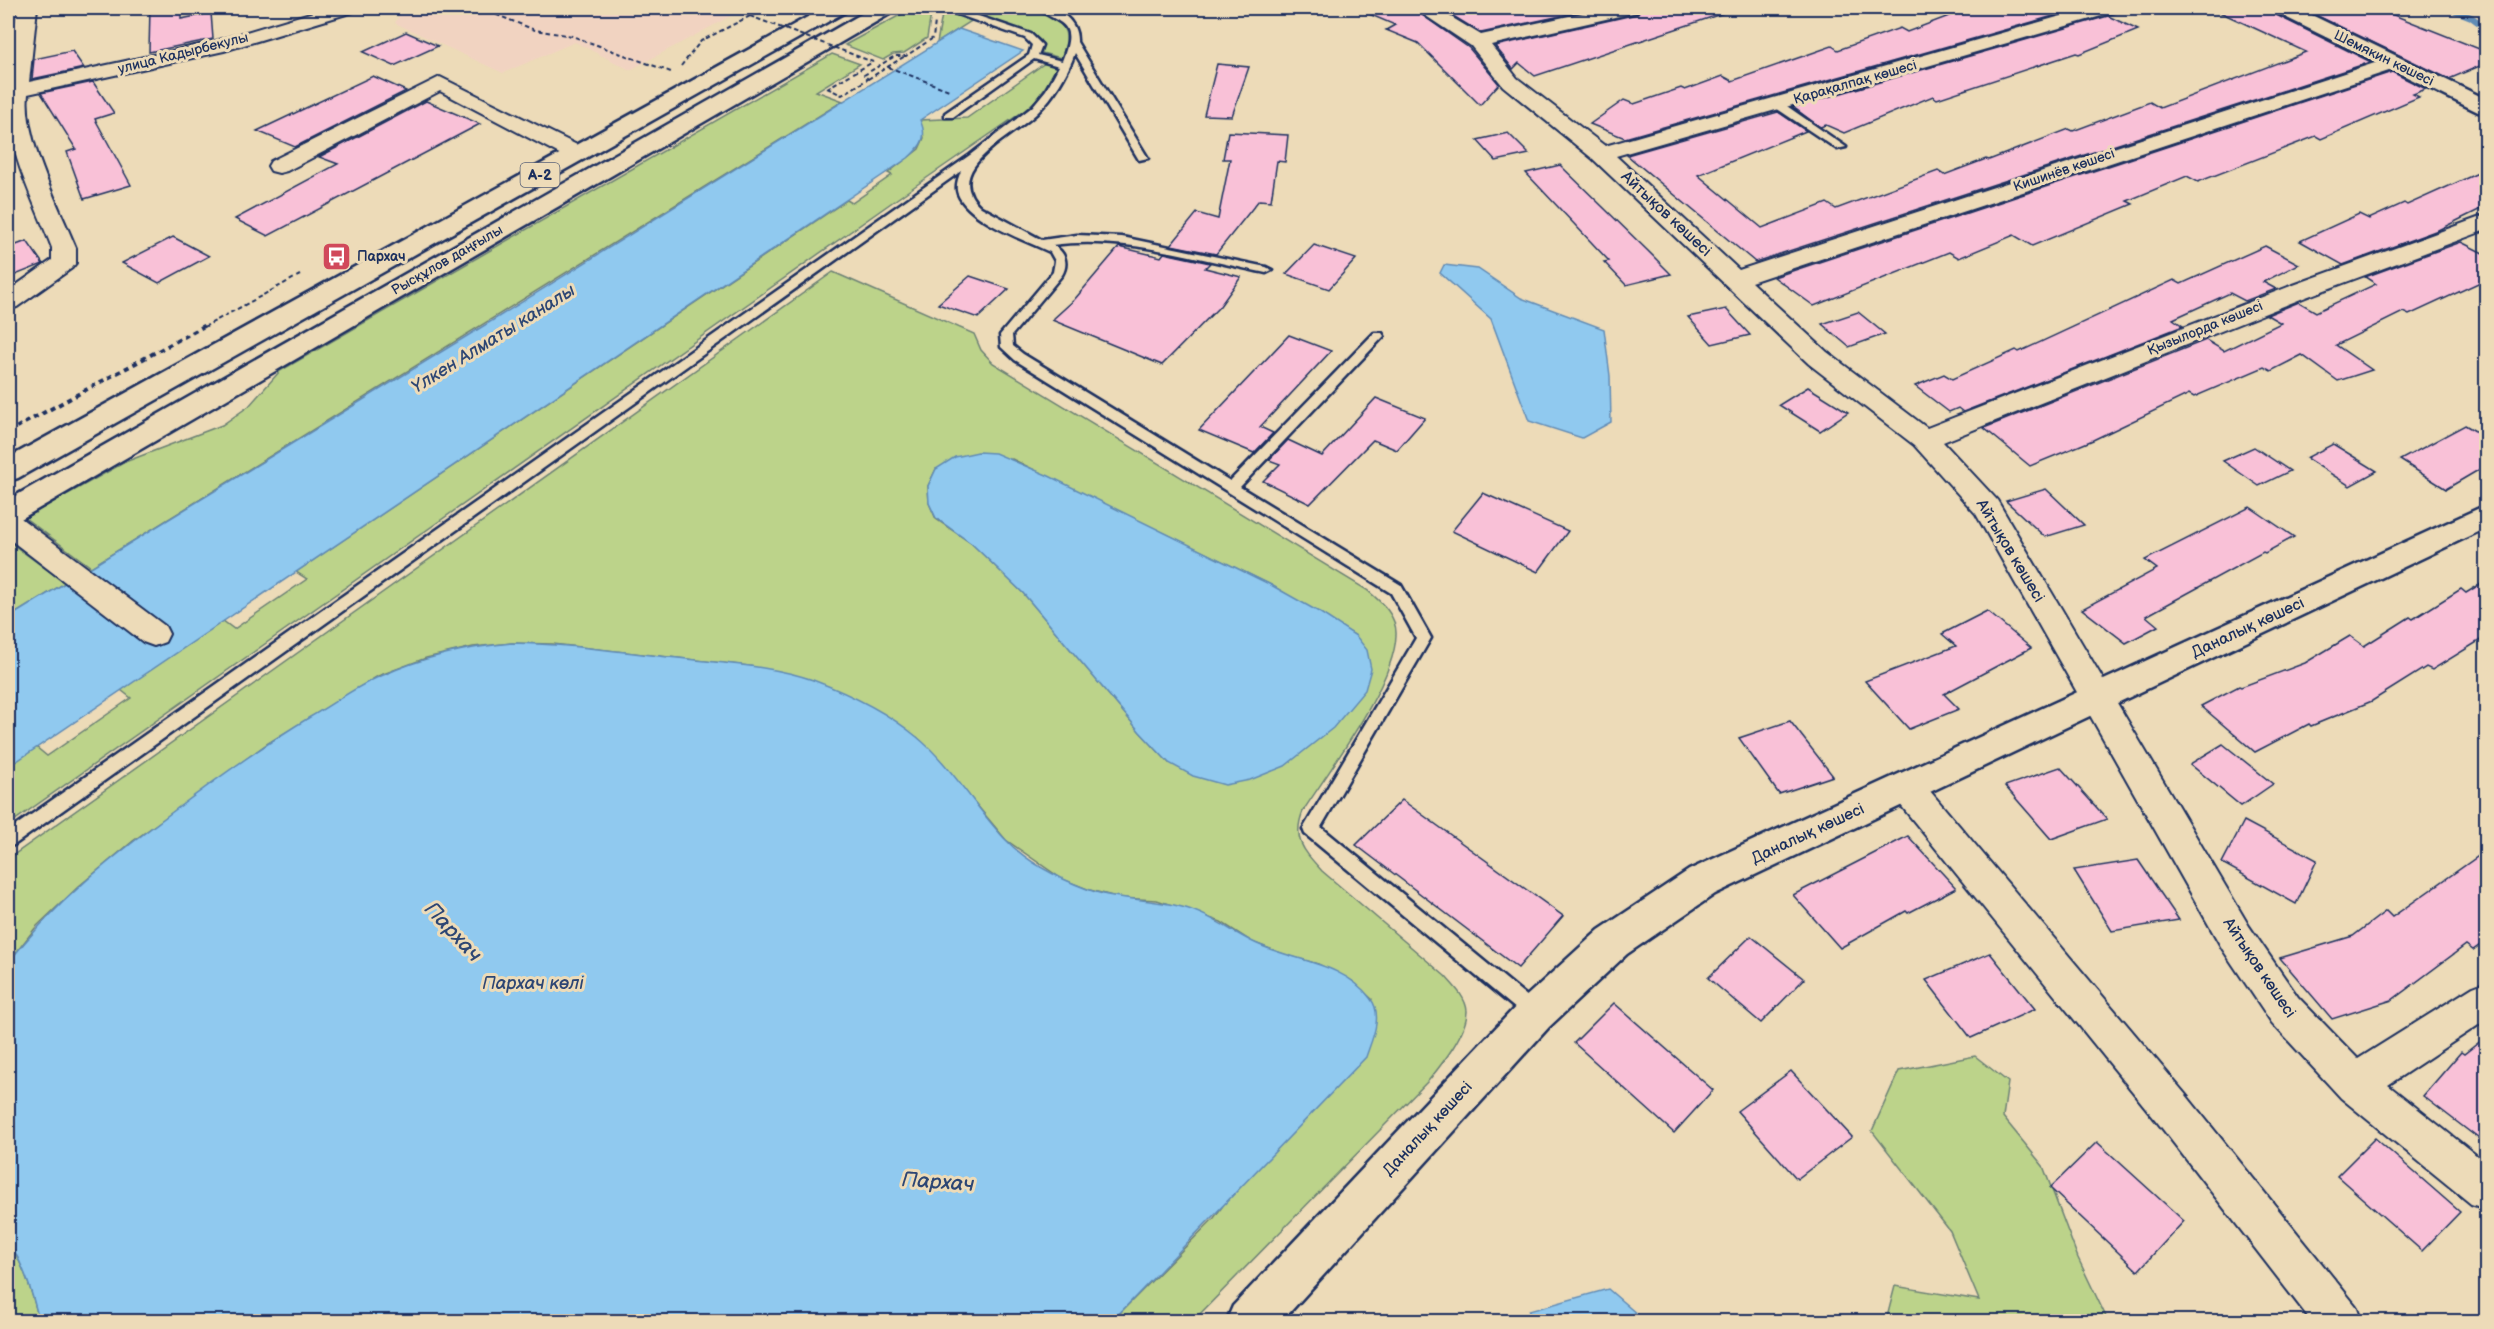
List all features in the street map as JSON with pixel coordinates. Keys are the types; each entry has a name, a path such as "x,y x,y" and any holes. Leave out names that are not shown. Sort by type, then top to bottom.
{"main road":[{"name":"Рысқұлов даңғылы","path":"8,471 838,8"},
{"name":"Рысқұлов даңғылы","path":"8,513 886,8"},
{"name":"Шемякин көшесі","path":"2282,8 2487,107"},
{"path":"569,191 555,182 707,94 699,86"},
{"path":"298,345 288,333 294,328 463,233 465,229 458,220"},
{"name":"Даналық көшесі","path":"1249,1322 1535,1014 1613,942 1702,882 2487,516"}],"street":[{"path":"8,302 64,263 64,248 26,151 16,108 27,8"},
{"name":"улица Кадырбекулы","path":"19,90 218,47 346,8"},
{"name":"Айтықов көшесі","path":"1424,8 1478,42 1509,82 1601,154 1818,358 1924,439 1987,507 2236,938 2285,1010 2355,1084 2487,1189"},
{"path":"1478,42 1630,8"},
{"name":"Қарақалпақ көшесі","path":"1601,154 2108,8"},
{"name":"Кишинёв көшесі","path":"1736,279 2394,63"},
{"path":"279,166 440,84 577,154"},
{"name":"Қызылорда көшесі","path":"1924,439 2286,296 2487,222"},
{"path":"8,523 154,634"},
{"path":"1907,788 2172,1109 2340,1322"},
{"path":"2355,1084 2487,999"}],"lane":[{"path":"948,8 1028,36 1037,45 1033,56 949,115"},
{"path":"1041,8 1066,20 1071,28 1074,44 1143,158"},
{"path":"8,840 1023,121 1053,91 1074,44"},
{"path":"1033,56 1065,65"},
{"path":"1778,104 1840,147"},
{"path":"975,156 963,182 963,194 968,202 995,221 1054,250 1062,266 1006,335 1007,347 1029,364 1396,589 1424,638 1311,829 1535,1014"},
{"path":"1041,243 1077,238 1122,240 1266,270"},
{"path":"1231,488 1378,336"}],"path":[{"path":"467,8 482,8 497,12 508,21 534,30 570,36 674,74 701,41 750,16 873,62 827,88 842,94 933,38 936,18"},
{"path":"868,79 864,75 895,56 906,56"},
{"path":"888,67 953,92"},
{"path":"8,431 18,425"}],"shaded area":[{"path":"403,8 746,8 630,70 575,42 503,73 395,23"}],"green space":[{"path":"913,8 932,8 927,38 904,53 893,54 883,60 845,45"},
{"path":"959,8 1013,9 1033,11 1050,17 1062,26 1066,39 1061,58 1042,53 1040,40 1032,34"},
{"path":"943,9 973,20 937,43"},
{"path":"832,54 860,64 816,91 843,101 91,567 25,518 125,462 222,425 249,406 280,371"},
{"path":"1045,63 1058,68 1037,99 1025,110 8,825 8,767 36,747 47,756 131,698 121,690 223,621 234,629 307,579 296,572 847,200 852,203 892,175 888,173 919,149 924,138 920,120 967,118"},
{"path":"833,272 974,334 981,350 993,363 1367,590 1378,599 1391,615 1396,628 1393,655 1373,701 1344,750 1303,811 1299,837 1309,857 1322,871 1445,976 1462,996 1467,1011 1463,1029 1447,1057 1429,1080 1193,1321 1112,1321 1214,1218 1372,999 1352,981 1318,964 1252,942 1221,922 1157,900 1120,898 1062,879 1006,840 917,737 809,679 749,666 553,644 512,643 473,647 426,658 378,676 268,743 133,841 79,886 36,927 8,963 8,859","holes":["1012,459 1271,585 1356,636 1169,763 1140,732 1023,593 972,544 936,519 929,503 928,486 936,469"]},
{"path":"8,541 65,583 8,618"},
{"path":"1975,1056 2008,1082 2003,1117 2043,1166 2078,1258 2108,1321 1886,1321 1895,1286 1979,1300 1950,1231 1872,1131 1899,1071"},
{"path":"8,1240 27,1279 39,1321 8,1321"}],"water":[{"name":"Үлкен Алматы каналы","path":"959,29 1023,51 920,120 923,131 922,141 908,158 8,767 8,618 498,317"},
{"path":"1444,265 1478,269 1521,298 1604,329 1610,376 1611,422 1582,438 1529,421 1491,319 1440,273"},
{"path":"978,452 995,453 1049,476 1271,585 1319,612 1356,636 1367,650 1371,669 1365,690 1333,728 1285,766 1250,780 1225,785 1193,776 1169,763 1140,732 1023,593 972,544 936,518 929,503 928,486 936,469 955,457"},
{"name":"Пархач көлі","path":"512,643 578,647 735,664 798,675 841,691 881,712 917,737 941,760 1004,838 1043,868 1076,885 1099,893 1170,904 1191,910 1266,948 1315,963 1345,976 1370,998 1376,1012 1376,1027 1366,1057 1112,1321 39,1321 27,1279 8,1240 8,963 45,920 84,882 148,830 292,728 363,685 397,669 445,654"},
{"path":"1608,1289 1645,1321 1525,1321 1529,1311"}],"building":[{"path":"150,8 181,8 181,19 211,13 213,39 149,52"},
{"path":"1355,8 1412,8 1469,48 1499,84 1480,105 1418,43 1386,30 1395,25"},
{"path":"1440,8 1598,8 1481,33"},
{"path":"1641,8 1729,8 1730,11 1535,76 1519,63 1513,69 1495,46 1637,14"},
{"path":"1970,8 2046,8 2060,14 1625,138 1590,124 1624,100 1634,104 1681,88 1685,90 1723,76 1732,81 1832,46 1838,50 1900,28 1907,32"},
{"path":"2211,8 2270,8 2274,14 2371,62 1755,262 1627,155 1778,112 1806,131 1698,175 1762,228 1827,203 1836,209 1938,171 1944,175 2150,102 2160,108 2306,52"},
{"path":"2301,8 2376,8 2487,52 2487,63 2449,79"},
{"path":"2108,16 2138,30 2079,54 2076,53 1937,99 1933,96 1844,133 1826,125 1820,127 1793,107"},
{"path":"406,32 438,46 394,66 363,52"},
{"path":"72,51 84,68 32,79 34,59"},
{"path":"1217,64 1249,67 1232,116 1204,115"},
{"path":"2392,72 2426,89 2413,94 2419,97 2321,139 2316,136 2198,182 2187,176 2127,201 2133,204 2032,246 2014,235 1959,258 1949,252 1814,306 1774,277"},
{"path":"373,76 406,91 295,147 257,131"},
{"path":"93,82 114,113 95,119 131,185 84,199 67,152 76,149 41,93"},
{"path":"426,101 480,124 268,236 235,219 338,164 319,157"},
{"path":"1228,132 1288,135 1285,162 1277,161 1271,201 1259,200 1216,254 1171,245 1197,213 1218,219 1230,159 1223,159"},
{"path":"1508,133 1529,154 1496,161 1477,140"},
{"path":"1560,165 1671,274 1626,285 1604,262 1609,261 1526,173"},
{"path":"2487,169 2487,206 2438,230 2343,265 2300,241 2359,214 2369,219 2404,203 2407,205"},
{"path":"173,237 209,256 159,283 122,263"},
{"path":"27,241 43,264 8,278 8,248"},
{"path":"2461,242 2487,255 2487,279 2409,315 2403,312 2336,345 2372,370 2338,381 2302,355 2271,371 2264,367 2194,397 2189,394 2093,440 2030,466 1984,428 2206,340 2224,351 2281,323 2267,315 2299,302 2316,312 2376,284 2365,277"},
{"path":"1314,245 1356,259 1329,289 1286,274"},
{"path":"2265,246 2299,264 2263,282 2276,289 2245,301 2230,293 2173,319 2183,326 1963,412 1958,408 1949,412 1915,386 1944,374 1952,379 2016,350 2019,352 2174,280 2181,284"},
{"path":"1119,247 1161,257 1164,253 1210,263 1205,268 1241,277 1220,306 1162,365 1052,320 1074,300"},
{"path":"970,276 1009,289 978,318 938,304"},
{"path":"1726,309 1750,335 1712,344 1688,317"},
{"path":"1858,312 1885,334 1849,347 1822,324"},
{"path":"1289,335 1331,351 1260,427 1273,433 1254,453 1199,430"},
{"path":"1808,387 1848,412 1820,431 1779,405"},
{"path":"1376,398 1425,418 1397,450 1373,440 1310,504 1263,481 1280,464 1269,460 1288,440 1322,456"},
{"path":"2465,425 2487,438 2487,465 2446,489 2400,460"},
{"path":"2333,444 2377,471 2350,486 2306,458"},
{"path":"2254,447 2290,471 2259,486 2223,461"},
{"path":"2046,489 2084,525 2045,537 2006,501"},
{"path":"1483,493 1568,531 1538,572 1452,531"},
{"path":"2250,507 2294,537 2146,616 2158,626 2126,643 2082,609 2157,569 2145,560"},
{"path":"2487,580 2487,636 2432,670 2426,667 2372,701 2311,726 2309,724 2255,752 2201,706 2239,686 2305,663 2350,636 2364,646 2461,589 2466,593"},
{"path":"1987,611 2031,648 1944,694 1959,709 1909,729 1865,681 1956,646 1942,634"},
{"path":"1790,721 1833,776 1779,794 1739,738"},
{"path":"2223,744 2273,784 2241,806 2190,764"},
{"path":"2060,767 2107,819 2051,839 2005,786"},
{"path":"1402,800 1563,916 1518,968 1356,845"},
{"path":"2244,821 2317,860 2296,904 2222,863"},
{"path":"1908,836 1956,888 1908,913 1906,911 1840,948 1793,895"},
{"path":"2487,850 2487,940 2473,950 2466,945 2392,1000 2332,1019 2280,958 2353,936 2386,911 2392,917"},
{"path":"2138,860 2179,920 2112,931 2074,870"},
{"path":"1751,936 1804,979 1761,1023 1708,978"},
{"path":"1990,953 2035,1009 1971,1038 1926,980"},
{"path":"1614,1003 1713,1090 1674,1133 1574,1043"},
{"path":"2487,1036 2487,1145 2423,1096 2461,1052 2464,1054"},
{"path":"1791,1071 1852,1137 1797,1179 1737,1111"},
{"path":"2375,1138 2460,1212 2422,1251 2337,1176"},
{"path":"2097,1142 2184,1221 2138,1271 2050,1188"}],"waterway":[{"path":"2448,8 2471,17 2486,28"}],"place":[{"name":"Пархач","path":"336,256"}]}
